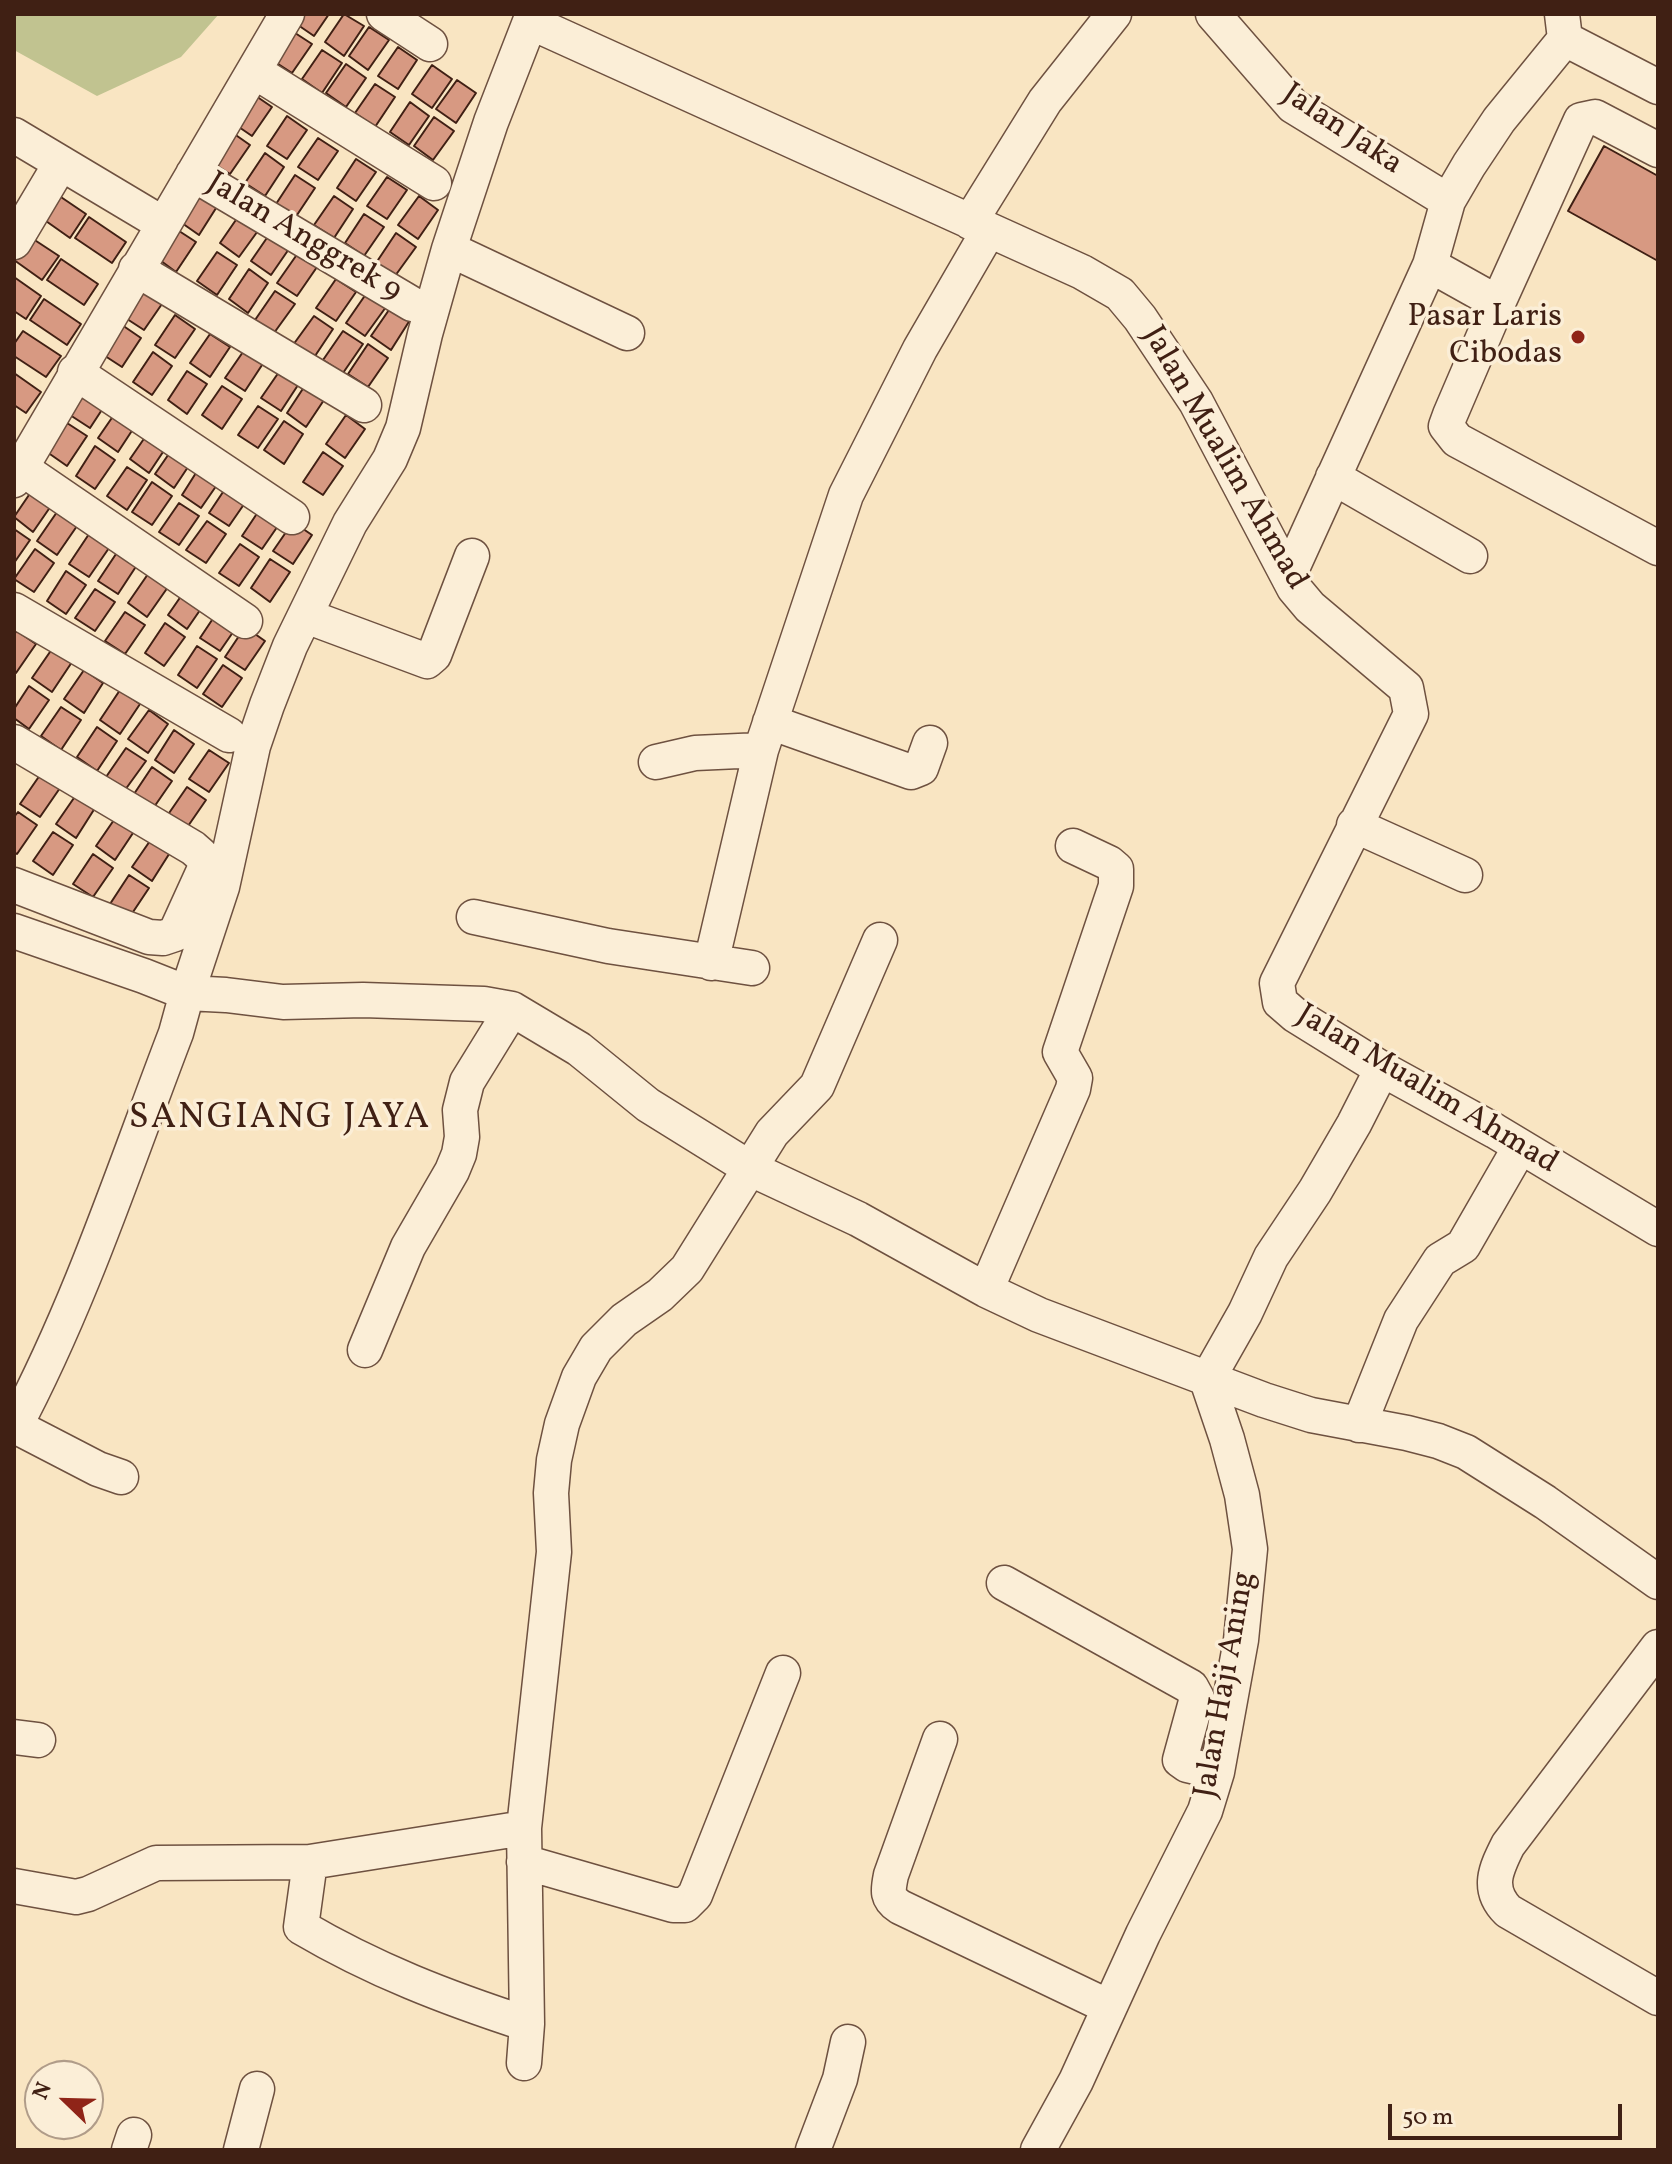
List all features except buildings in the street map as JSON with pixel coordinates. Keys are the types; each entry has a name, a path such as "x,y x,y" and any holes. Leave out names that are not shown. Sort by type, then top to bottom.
{"street":[{"path":"245,621 18,474 287,14"},
{"path":"384,14 430,44"},
{"path":"711,963 765,736 846,495 979,226 1045,101 1114,14"},
{"name":"Jalan Jaka","path":"1213,14 1293,106 1448,201"},
{"path":"121,1477 98,1469 15,1427 45,1367 85,1273 176,1033 222,887 253,746 290,646 350,523 390,459 403,428 449,249 491,122 532,18"},
{"name":"Jalan Mualim Ahmad","path":"532,18 1082,272 1120,294 1140,318 1196,402 1294,588 1310,607 1406,688 1410,701 1411,714 1277,983 1280,1002 1295,1015 1382,1069 1658,1229"},
{"path":"1289,575 1430,265 1448,201 1499,120 1564,27 1658,87"},
{"path":"254,71 434,183"},
{"path":"1658,150 1595,117 1581,120 1446,426 1457,440 1658,548"},
{"path":"14,135 163,224"},
{"path":"14,242 61,163"},
{"name":"Jalan Anggrek 9","path":"193,174 412,304"},
{"path":"449,249 627,333"},
{"path":"1430,265 1498,303"},
{"path":"136,269 364,405"},
{"path":"75,372 292,517"},
{"path":"1333,477 1470,556"},
{"path":"306,616 410,656 430,659 472,556"},
{"path":"14,610 229,735"},
{"path":"656,762 765,736 911,772 921,768 930,743"},
{"path":"14,742 193,848 206,866 175,934 163,938 149,937 14,885"},
{"path":"1354,825 1465,875"},
{"path":"986,1290 1073,1089 1075,1078 1060,1052 1116,886 1116,869 1073,846"},
{"path":"474,917 608,946 752,968"},
{"path":"14,931 187,993 283,1002 363,1000 484,1004 512,1009 579,1049 648,1105 751,1169 858,1219 986,1290 1039,1315 1174,1364 1207,1380 1311,1415 1407,1433 1466,1452 1545,1502 1658,1582"},
{"path":"524,2063 527,2024 524,1828 554,1552 551,1493 554,1460 562,1424 579,1377 596,1348 624,1320 660,1295 687,1269 781,1121 817,1086 880,940"},
{"path":"365,1350 408,1247 459,1154 462,1137 460,1110 467,1082 512,1009"},
{"path":"1207,1380 1245,1313 1271,1257 1315,1191 1382,1069"},
{"path":"1359,1425 1401,1320 1440,1260 1463,1246 1520,1147"},
{"name":"Jalan Haji Aning","path":"1038,2150 1076,2081 1205,1811 1217,1772 1241,1640 1250,1549 1242,1495 1207,1380"},
{"path":"1004,1583 1191,1687 1197,1698 1180,1760 1187,1765 1217,1772"},
{"path":"1658,1647 1508,1845 1494,1879 1496,1896 1516,1916 1658,1998"},
{"path":"524,1862 673,1905 690,1902 783,1673"},
{"path":"940,1739 891,1875 890,1899 900,1907 1109,2007"},
{"path":"14,1886 76,1897 156,1863 310,1862 524,1828"},
{"path":"310,1862 301,1927 340,1950 442,1997 527,2024"},
{"path":"813,2150 840,2079 848,2042"},
{"path":"241,2150 257,2089"}],"green space":[{"path":"14,14 219,14 181,57 97,96 14,50"}],"place":[{"name":"Pasar Laris Cibodas","path":"1578,337"}],"district":[{"name":"SANGIANG JAYA","path":"280,1120"}]}
